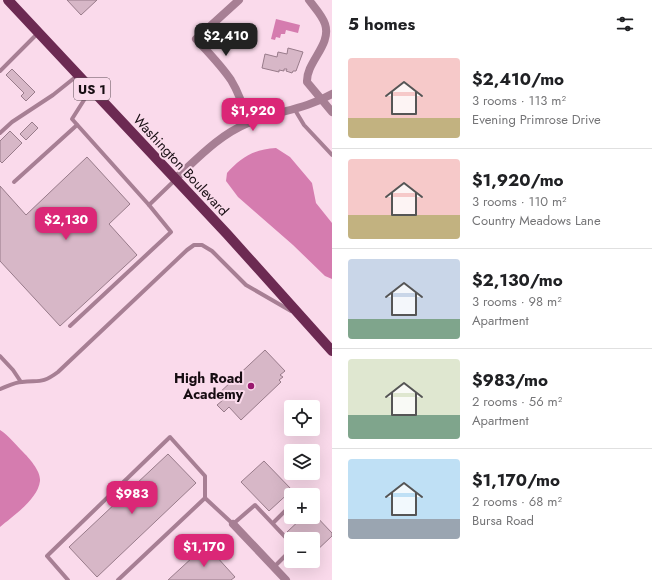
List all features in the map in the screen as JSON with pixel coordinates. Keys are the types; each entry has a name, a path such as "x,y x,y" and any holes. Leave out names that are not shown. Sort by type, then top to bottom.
{"main road":[{"name":"Washington Boulevard","path":"8,0 227,234 332,351"}],"street":[{"path":"239,0 196,39 232,81 243,106 248,123"},
{"path":"309,0 325,24 325,38 308,71 306,77 307,82 332,112"},
{"path":"175,179 221,137 248,123 266,116 295,110 322,100 332,94"},
{"path":"233,524 286,580"}],"lane":[{"path":"0,71 38,32"},
{"path":"0,133 12,122 53,96 78,74"},
{"path":"70,326 171,232 149,205 72,119 92,89"},
{"path":"295,110 304,124 332,155"},
{"path":"14,182 77,125"},
{"path":"149,205 175,179"},
{"path":"0,389 21,382 36,382 50,378 194,245 202,245 212,251 246,285 301,316"},
{"path":"0,356 13,370 21,382"},
{"path":"68,580 47,556 170,437 204,476 205,498 233,524 255,505 284,535"},
{"path":"118,580 205,498"},
{"path":"273,523 284,513"},
{"path":"274,567 284,557"}],"shaded area":[{"path":"276,19 300,25 298,33 286,30 285,34 281,34 280,38 276,37 275,40 271,39"},
{"path":"276,148 290,157 312,183 316,203 332,223 332,279 325,276 293,245 238,197 226,181 227,173 243,158 261,150"},
{"path":"0,430 9,437 31,461 39,473 40,481 35,494 30,501 0,527"}],"building":[{"path":"67,0 97,0 81,15"},
{"path":"288,48 303,52 296,71 293,71 292,73 286,71 287,69 284,69 284,71 279,70 279,72 262,68 265,54 277,57 278,52 287,54"},
{"path":"12,69 35,92 26,101 21,96 24,93 6,75"},
{"path":"32,122 38,128 26,140 20,134"},
{"path":"10,131 22,143 2,163 0,161 0,141"},
{"path":"87,157 130,204 109,224 137,255 60,326 0,261 0,186 26,215"},
{"path":"265,350 285,371 280,375 283,377 279,380 281,382 241,420 229,407 224,412 217,405 223,400 217,395"},
{"path":"168,454 196,483 97,577 69,547"},
{"path":"264,461 290,488 284,488 284,497 269,511 241,482"},
{"path":"320,520 332,533 332,536 320,547 320,532 287,532 296,524 320,524"},
{"path":"206,545 235,577 231,580 168,580"}],"place":[{"name":"High Road Academy","path":"251,386"}]}
